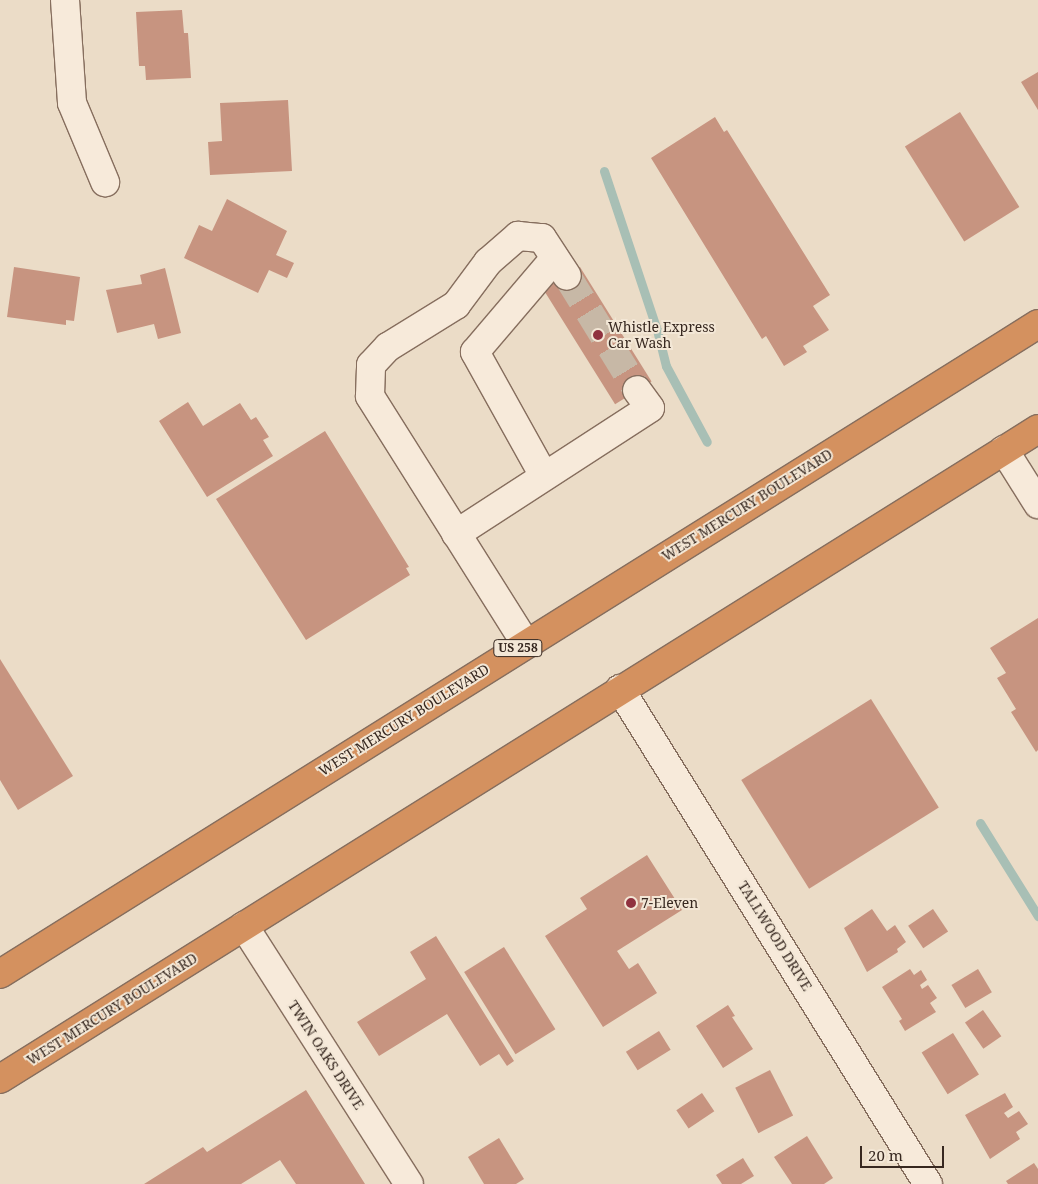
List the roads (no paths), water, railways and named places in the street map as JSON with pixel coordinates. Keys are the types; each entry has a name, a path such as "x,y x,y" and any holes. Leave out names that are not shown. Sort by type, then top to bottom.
{"highway":[{"name":"WEST MERCURY BOULEVARD","path":"0,974 1038,324"},
{"name":"WEST MERCURY BOULEVARD","path":"0,1079 1038,429"}],"street":[{"path":"65,0 72,103 105,182"},
{"path":"526,644 370,396 371,365 388,347 456,304 488,262 518,236 542,238 561,267 475,352 544,476"},
{"path":"456,534 544,476 644,399"},
{"path":"1004,450 1038,504"},
{"name":"TALLWOOD DRIVE","path":"620,689 928,1184"},
{"name":"TWIN OAKS DRIVE","path":"244,926 409,1184"}],"waterway":[{"path":"604,171 657,330 666,366 707,442"},
{"path":"980,823 1038,916"}],"tunnel":[{"path":"567,276 637,390"}],"place":[{"name":"Whistle Express Car Wash","path":"598,335"},
{"name":"7-Eleven","path":"631,903"}]}
